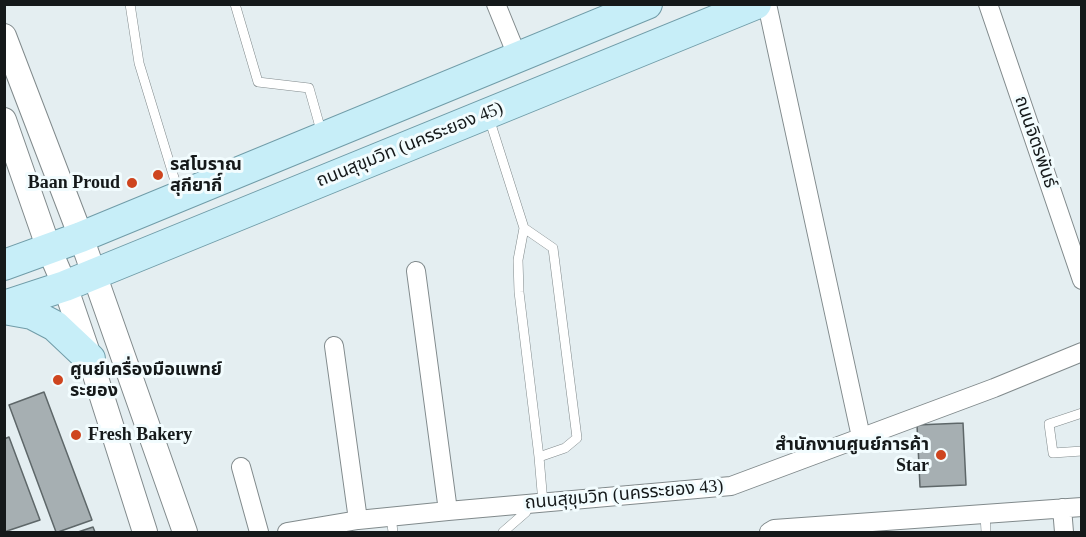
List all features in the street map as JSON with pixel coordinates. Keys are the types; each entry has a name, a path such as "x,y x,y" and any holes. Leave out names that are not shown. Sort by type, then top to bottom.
{"main road":[{"path":"4,265 81,237 647,4"},
{"name":"ถนนสุขุมวิท (นครระยอง 45)","path":"4,308 65,286 756,4"},
{"path":"4,308 32,314 55,326 90,359"}],"street":[{"path":"496,4 518,58"},
{"path":"767,4 861,438"},
{"name":"ถนนจิตรพันธ์","path":"988,4 1082,280"},
{"path":"4,36 81,237 185,532"},
{"path":"6,130 49,249 65,286 145,532"},
{"path":"416,271 448,511"},
{"path":"334,346 358,520"},
{"name":"ถนนสุขุมวิท (นครระยอง 43)","path":"287,532 358,520 392,525 448,511 731,486 994,388 1082,352"},
{"path":"241,467 260,532"},
{"path":"769,532 774,528 824,529 985,523 1062,508 1082,507"},
{"path":"1062,508 1064,532"}],"lane":[{"path":"130,4 139,63 180,196"},
{"path":"235,4 258,82 309,88 322,136"},
{"path":"487,113 524,228 518,260 519,292 539,457 535,503 503,532"},
{"path":"524,228 553,248 577,438 564,448 539,457"},
{"path":"1082,413 1049,424 1053,453 1082,451"}],"building":[{"path":"44,392 92,520 58,532 56,532 9,405"},
{"name":"สำนักงานศูนย์การค้า Star","path":"963,423 966,485 920,487 917,425"},
{"path":"9,437 40,520 4,532 4,439"},
{"path":"93,527 95,532 78,532"}],"place":[{"name":"รสโบราณ สุกียากี์","path":"158,175"},
{"name":"Baan Proud","path":"132,183"},
{"name":"ศูนย์เครื่องมือแพทย์ ระยอง","path":"58,380"},
{"name":"Fresh Bakery","path":"76,435"},
{"name":"สำนักงานศูนย์การค้า Star","path":"941,455"}]}
